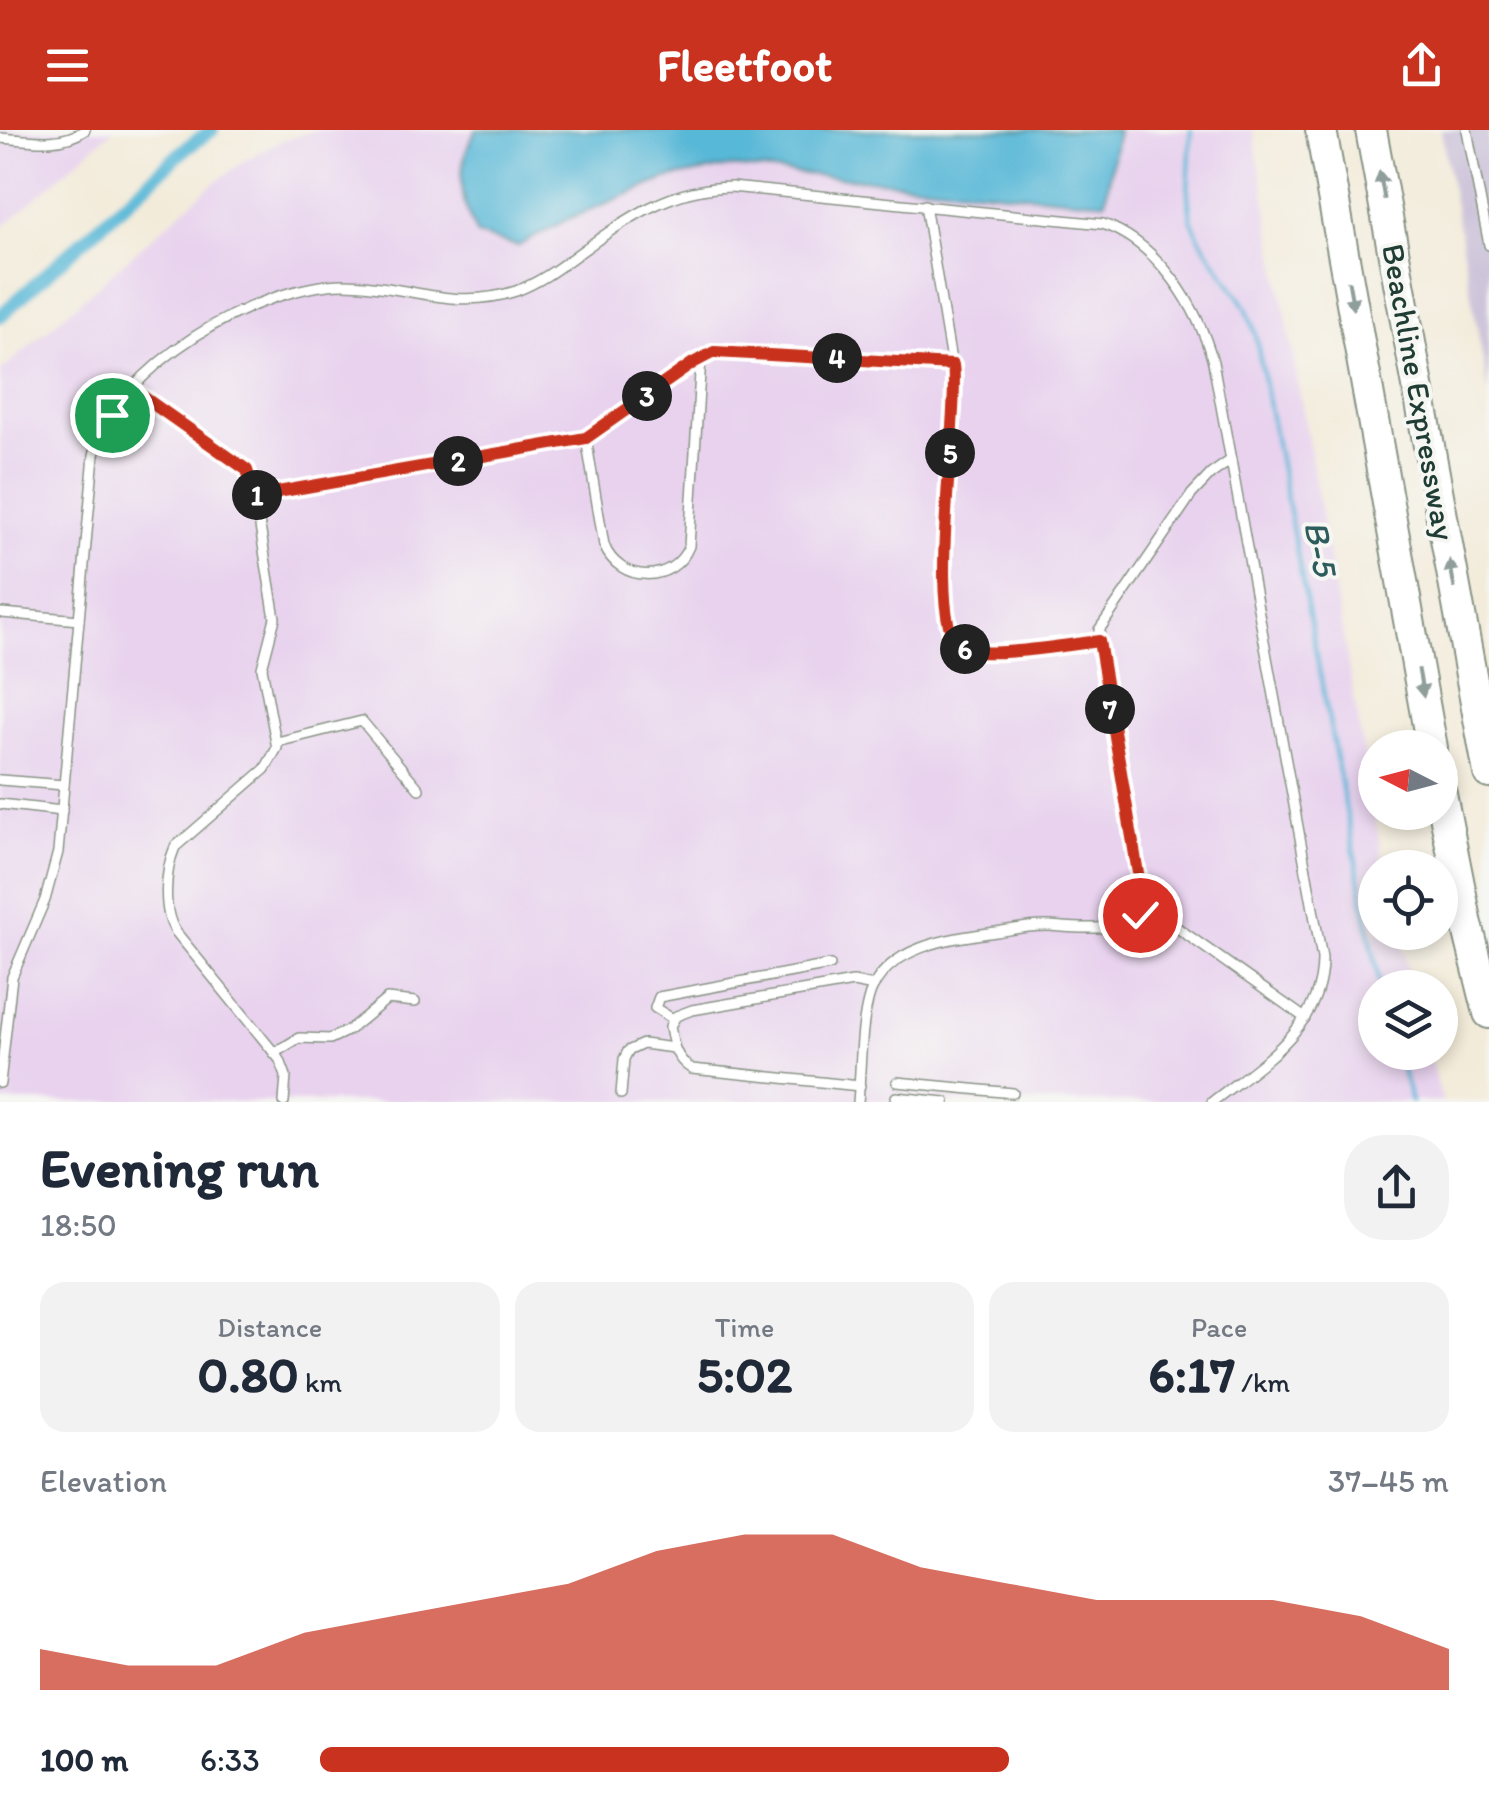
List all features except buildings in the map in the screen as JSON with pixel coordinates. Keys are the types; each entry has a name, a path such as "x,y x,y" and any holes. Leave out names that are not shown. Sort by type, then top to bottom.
{"highway":[{"name":"Beachline Expressway","path":"1320,130 1429,730"},
{"name":"Beachline Expressway","path":"1372,130 1489,773"},
{"path":"1448,830 1489,1013"}],"lane":[{"path":"0,138 51,142 85,130"},
{"path":"1467,130 1489,245"},
{"path":"0,1082 12,977 51,884 58,852 94,455 107,422 132,389 191,341 272,297 340,284 379,286 444,300 502,295 545,278 645,208 691,190 741,188 1093,222 1118,230 1137,243 1186,298 1203,330 1213,362 1320,946 1319,985 1305,1018 1288,1041 1212,1102"},
{"path":"925,206 953,365 944,574 947,614 954,640 962,648 982,653 1099,641"},
{"path":"255,496 586,438 701,358 721,352 953,365"},
{"path":"586,438 607,552 620,566 638,576 657,574 683,557 689,546 701,358"},
{"path":"132,389 247,470 255,496 275,618 262,675 278,742 266,769 176,848 171,858 167,914 176,932 274,1053 286,1076 284,1102"},
{"path":"858,1102 868,1006 874,986 902,958 930,944 1035,926 1094,928 1134,920 1142,911 1099,641 1100,625 1192,494 1231,460"},
{"path":"2,613 80,620"},
{"path":"278,742 362,721 419,789"},
{"path":"0,780 64,785"},
{"path":"0,804 62,810"},
{"path":"1142,911 1162,916 1305,1018"},
{"path":"673,1018 655,1008 659,997 830,965"},
{"path":"794,972 797,992"},
{"path":"860,1086 698,1070 683,1063 674,1048 670,1026 673,1018 685,1012 720,1005 853,982 874,986"},
{"path":"716,986 720,1005"},
{"path":"274,1053 298,1038 330,1039 349,1030 387,999 415,1002"},
{"path":"621,1094 628,1050 642,1044 674,1048"},
{"path":"897,1082 1014,1093"},
{"path":"896,1097 945,1102"}],"shaded area":[{"path":"0,130 112,130 0,230"},
{"path":"316,130 1253,130 1360,730 1358,830 1377,830 1381,850 1358,850 1358,950 1403,950 1408,970 1358,970 1358,1070 1433,1070 1443,1102 0,1102 0,372 208,188 244,161 279,142"},
{"path":"1441,130 1489,130 1489,394 1468,278"}],"water":[{"path":"476,130 1118,130 1105,202 729,167 665,179 570,218 518,246 477,235 466,209 462,169"}],"waterway":[{"path":"0,316 185,149 212,130"},
{"name":"B-5","path":"1191,130 1191,219 1246,307 1255,333 1377,970"},
{"name":"B-5","path":"1402,1070 1411,1102"}],"route":[{"path":"112,415 132,389 247,470 255,496 586,438 714,352 953,365 944,564 951,634 962,648 982,653 1099,641 1142,897 1140,915"}]}
